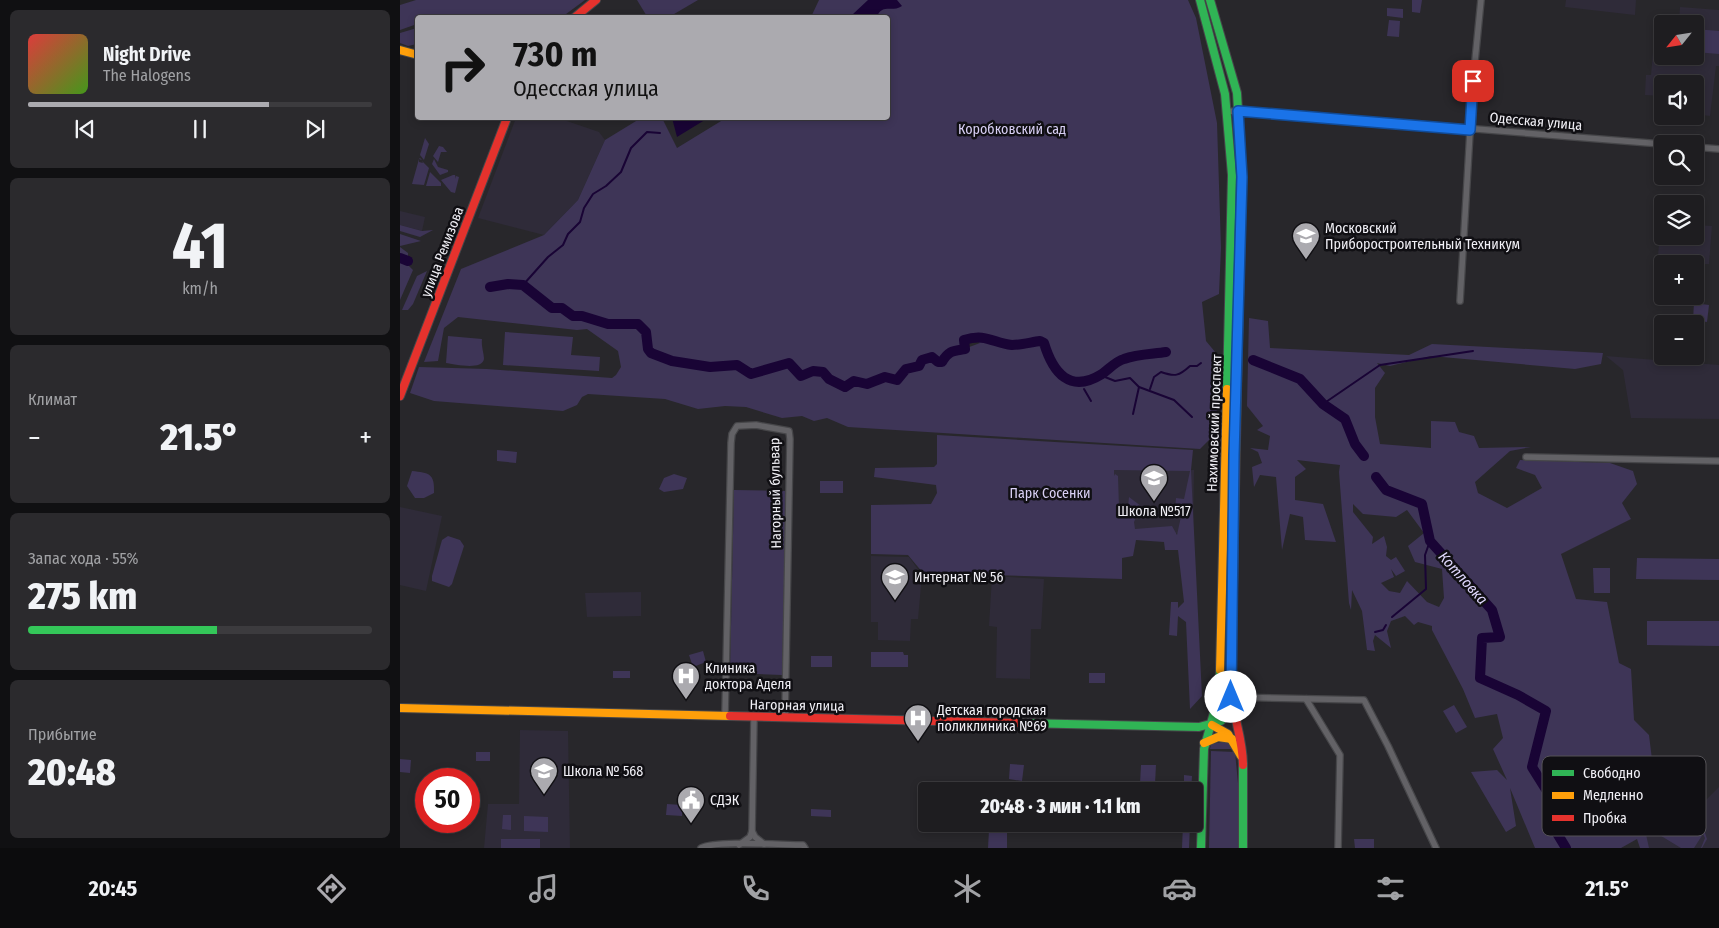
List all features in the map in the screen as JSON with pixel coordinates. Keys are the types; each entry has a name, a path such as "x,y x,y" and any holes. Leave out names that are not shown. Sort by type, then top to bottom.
{"main road":[{"path":"578,15 596,0"},
{"name":"Нахимовский проспект","path":"1200,0 1218,64 1227,111 1232,175 1221,656 1218,703 1205,742 1201,848"},
{"name":"Нахимовский проспект","path":"1210,0 1237,93 1242,177 1234,455 1231,697 1242,746 1243,848"},
{"path":"400,50 415,53"},
{"name":"улица Ремизова","path":"400,396 506,120"},
{"path":"1193,727 1210,722 1218,703"},
{"path":"1212,725 1226,718 1232,707"},
{"name":"Нагорная улица","path":"400,708 1193,727 1212,725"},
{"path":"1212,725 1223,729 1232,739"},
{"path":"1193,727 1200,732 1205,742 1218,737 1232,739"},
{"name":"Нахимовский проспект","path":"1232,739 1243,760"}],"street":[{"path":"1460,301 1470,130 1481,0"},
{"name":"Одесская улица","path":"1227,111 1654,143"},
{"path":"1704,148 1719,149"},
{"name":"Нагорный бульвар","path":"725,716 731,443 732,434 737,426 756,424 789,431 790,439 785,717"},
{"path":"1526,457 1719,461"},
{"path":"1231,697 1364,700 1436,848"},
{"path":"1306,699 1340,755 1338,848"},
{"path":"739,845 750,837 752,832 754,717"},
{"path":"752,832 755,837 765,844"},
{"path":"701,848 710,845 765,844 803,845 805,848"}],"shaded area":[{"path":"868,0 897,0 902,6 895,9 884,9 878,15 853,14"},
{"path":"1566,0 1636,0 1635,15 1565,7"},
{"path":"1680,7 1719,10 1719,66 1716,66 1710,116 1704,115 1704,75 1654,75 1654,96 1645,95 1646,75 1651,75 1654,41 1654,65 1704,65 1704,15 1679,15"},
{"path":"515,120 564,120 599,132 605,140 578,200 544,235 478,218"},
{"path":"673,120 705,120 677,137"},
{"path":"400,211 425,217 422,231 400,225"},
{"path":"1704,226 1712,226 1709,264 1704,264 1704,255 1658,255 1659,245 1704,245"},
{"path":"1606,356 1654,360 1654,365 1719,365 1719,419 1631,418 1623,370"},
{"name":"Школа №517","path":"1114,469 1194,470 1193,534 1113,532"},
{"path":"400,507 442,516 426,591 400,585"},
{"name":"Интернат № 56","path":"871,556 909,557 922,575 918,619 911,619 910,641 878,640 878,622 871,622"},
{"path":"992,576 1044,579 1041,629 1031,629 1030,679 996,678 997,627 989,626"},
{"path":"641,592 641,616 587,617 585,593"},
{"name":"Школа № 568","path":"520,730 568,731 570,848 484,848 488,804 519,804"},
{"path":"1719,787 1719,848 1647,848 1644,836 1706,836 1706,800"}],"green space":[{"path":"416,0 585,0 565,15 415,15 415,25 400,30 400,5"},
{"path":"637,0 698,0 672,15 646,15"},
{"name":"Коробковский сад","path":"819,0 1188,0 1196,18 1217,123 1221,248 1219,294 1202,302 1206,341 1216,353 1217,432 1200,449 848,427 827,418 814,421 802,416 782,418 746,407 725,406 698,409 665,399 588,394 582,397 577,405 563,411 434,401 410,393 419,367 487,369 612,378 616,375 621,367 618,351 587,329 577,330 458,317 444,328 438,361 424,362 461,269 544,235 578,200 605,140 638,120 663,120 677,148 723,120 890,120 890,15 812,15","holes":["972,336 980,343 964,349 964,339"]},
{"path":"1412,0 1422,0 1420,13 1412,12"},
{"path":"1387,8 1403,9 1403,18 1387,16"},
{"path":"1389,20 1400,21 1399,37 1387,36"},
{"path":"415,29 415,44 408,46 400,43 400,33"},
{"path":"1704,30 1719,31 1719,54 1704,53"},
{"path":"425,138 429,144 424,160 420,155"},
{"path":"439,146 443,147 447,152 441,152 438,162 433,156"},
{"path":"419,159 419,162 423,163 422,161 429,168 424,185 412,184"},
{"path":"434,159 438,167 448,170 448,172 440,175 432,164"},
{"path":"430,172 441,183 441,186 426,186"},
{"path":"455,175 456,179 456,176 459,177 455,193 451,192 441,180"},
{"path":"400,225 422,231 433,230 420,237 400,231"},
{"path":"400,234 421,241 400,246"},
{"path":"400,247 408,253 408,265 413,270 400,300"},
{"path":"427,271 413,304 408,310 402,310 417,276"},
{"path":"1694,305 1709,305 1707,322 1704,322 1704,315 1693,315"},
{"path":"1249,318 1268,321 1270,348 1409,355 1432,344 1603,353 1601,364 1575,369 1431,356 1390,366 1377,363 1385,373 1375,388 1375,417 1380,444 1431,448 1431,421 1455,422 1459,432 1474,436 1479,448 1531,447 1510,451 1475,482 1478,493 1507,508 1542,488 1535,475 1516,468 1520,460 1610,463 1633,471 1637,484 1622,503 1631,519 1561,554 1576,599 1607,602 1619,663 1631,669 1634,720 1649,735 1652,756 1542,756 1542,836 1646,836 1649,848 1640,848 1637,839 1621,848 1535,848 1510,788 1516,826 1506,832 1471,772 1497,770 1507,780 1493,749 1503,738 1497,714 1475,718 1463,689 1432,630 1432,626 1418,622 1414,625 1405,616 1391,621 1387,631 1391,648 1375,635 1373,641 1375,651 1367,650 1362,611 1352,590 1351,610 1349,603 1340,465 1297,460 1306,469 1295,477 1295,500 1323,504 1336,542 1305,540 1303,517 1290,514 1282,550 1276,477 1260,475 1254,487 1252,467 1262,463 1258,452 1250,448 1268,450 1270,436 1257,430 1263,426 1247,406","holes":["1353,504 1363,514 1396,517 1407,510 1424,533 1408,546 1415,562 1442,569 1444,598 1439,607 1427,602 1407,581 1400,593 1389,591 1381,583 1394,577 1391,569 1396,576 1405,571 1396,557 1391,560 1386,556 1387,547 1384,536 1372,544 1373,537 1353,512"]},
{"path":"505,332 573,337 571,355 600,357 599,371 503,365"},
{"path":"448,336 482,339 484,359 482,363 467,366 446,363"},
{"name":"Парк Сосенки","path":"937,435 1193,450 1191,470 1202,696 1190,709 1186,622 1178,616 1177,636 1169,635 1171,602 1178,602 1178,608 1184,602 1178,550 1165,550 1164,542 1136,540 1133,556 1122,558 1122,579 923,573 908,555 871,554 871,505 931,504 937,493 936,485 874,477 875,468 934,467 937,464","holes":["1114,470 1190,471 1184,499 1176,498 1175,510 1182,512 1177,535 1172,526 1135,529 1134,522 1141,506 1129,497 1128,507 1119,508 1118,476 1115,474 1114,476"]},
{"path":"497,450 517,452 516,463 497,461"},
{"path":"412,471 430,475 433,481 434,493 424,498 415,498 407,486"},
{"path":"674,474 687,478 683,489 664,492 659,489 664,478"},
{"path":"820,481 843,481 843,493 820,493"},
{"path":"734,490 786,491 782,675 730,673"},
{"path":"448,536 460,540 464,546 452,584 449,587 432,581 442,540"},
{"path":"1637,558 1719,559 1719,580 1636,579"},
{"path":"1593,568 1610,568 1610,593 1594,593"},
{"path":"1647,621 1719,621 1719,646 1647,645"},
{"path":"703,651 706,662 693,667 689,655"},
{"path":"871,652 903,652 904,655 908,655 908,667 871,667"},
{"path":"811,656 832,656 832,667 811,667"},
{"path":"613,671 630,671 630,678 613,678"},
{"path":"1089,673 1105,673 1105,683 1089,683"},
{"path":"1454,705 1467,727 1456,733 1443,711"},
{"path":"1228,741 1234,749 1210,749 1211,744"},
{"path":"1211,751 1235,752 1240,804 1239,848 1209,848"},
{"path":"476,752 490,752 490,761 476,761"},
{"path":"400,759 411,760 410,773 400,772"},
{"path":"1010,764 1024,765 1022,781 1009,779"},
{"path":"1141,765 1156,765 1155,782 1140,782"},
{"path":"1184,775 1192,776 1192,782 1184,782"},
{"path":"667,804 682,805 682,816 666,815"},
{"path":"811,809 831,810 831,817 811,816"},
{"path":"503,815 511,815 511,830 502,829"},
{"path":"524,816 548,817 548,832 524,831"},
{"path":"989,832 1007,832 1007,848 988,848"},
{"path":"1183,832 1190,832 1189,848 1182,848"},
{"path":"1661,836 1702,836 1694,848 1681,848"},
{"path":"1704,836 1706,836 1707,839 1701,848"},
{"path":"501,839 540,839 540,848 501,848"},
{"path":"1354,839 1374,839 1374,848 1355,848"}],"waterway":[{"path":"523,285 548,257 563,245 568,234 580,222 584,208 593,194 606,186 621,172 631,148 647,132 660,133"},
{"name":"Котловка","path":"400,258 408,261"},
{"name":"Котловка","path":"490,287 508,284 523,285 552,308 562,308 573,316 582,316 608,324 638,324 646,332 648,349 651,353 672,361 710,367 737,365 751,374 789,363 801,376 813,371 823,372 829,379 845,387 854,381 867,384 885,377 897,380 906,369 919,366 922,360 932,357 938,362 942,362 949,353 965,349 964,340 972,338 984,338 1012,345 1040,341 1044,343 1052,363 1058,371 1072,381 1081,382 1091,380 1115,363 1129,357 1166,352"},
{"path":"1323,404 1380,365 1473,351"},
{"name":"Котловка","path":"1253,360 1300,379 1323,404 1345,419 1355,444 1364,456"},
{"path":"1150,389 1154,377 1161,372 1177,375 1190,366 1197,366 1201,363"},
{"path":"1100,375 1115,381 1130,378 1139,387 1174,400 1192,417"},
{"path":"1133,414 1139,387"},
{"path":"1084,389 1091,401"},
{"name":"Котловка","path":"1376,477 1386,490 1422,504 1430,541 1492,610 1500,637 1482,638 1480,678 1518,695 1546,711 1532,767 1542,783"},
{"path":"1392,617 1426,589 1425,555 1430,541"},
{"path":"1375,632 1383,630 1386,625"},
{"name":"Котловка","path":"1559,836 1566,848"}],"traffic: fast":[{"path":"1200,0 1225,94 1232,175 1227,389"},
{"path":"1210,0 1237,93 1242,177 1238,344"},
{"path":"1201,848 1204,749 1219,694 1220,670"},
{"path":"1022,723 1199,727 1221,721 1232,707"},
{"path":"1243,765 1243,848"}],"traffic: slow":[{"path":"400,50 415,54"},
{"path":"1220,670 1227,389"},
{"path":"400,708 730,716"},
{"path":"1212,725 1228,734 1241,756"},
{"path":"1204,743 1218,737 1232,739"}],"traffic: jam":[{"path":"578,15 596,0"},
{"path":"400,396 506,120"},
{"path":"1238,344 1231,687 1233,707 1243,755 1243,765"},
{"path":"730,716 1022,723"}],"place":[{"name":"Московский Приборостроительный Техникум","path":"1306,260"},
{"name":"Школа №517","path":"1154,502"},
{"name":"Интернат № 56","path":"895,601"},
{"name":"Клиника доктора Аделя","path":"686,700"},
{"name":"Детская городская поликлиника №69","path":"918,742"},
{"name":"Школа № 568","path":"544,795"},
{"name":"СДЭК","path":"691,824"}],"route":[{"path":"1231,697 1234,578 1234,455 1242,177 1238,111 1470,130 1473,81"}]}
